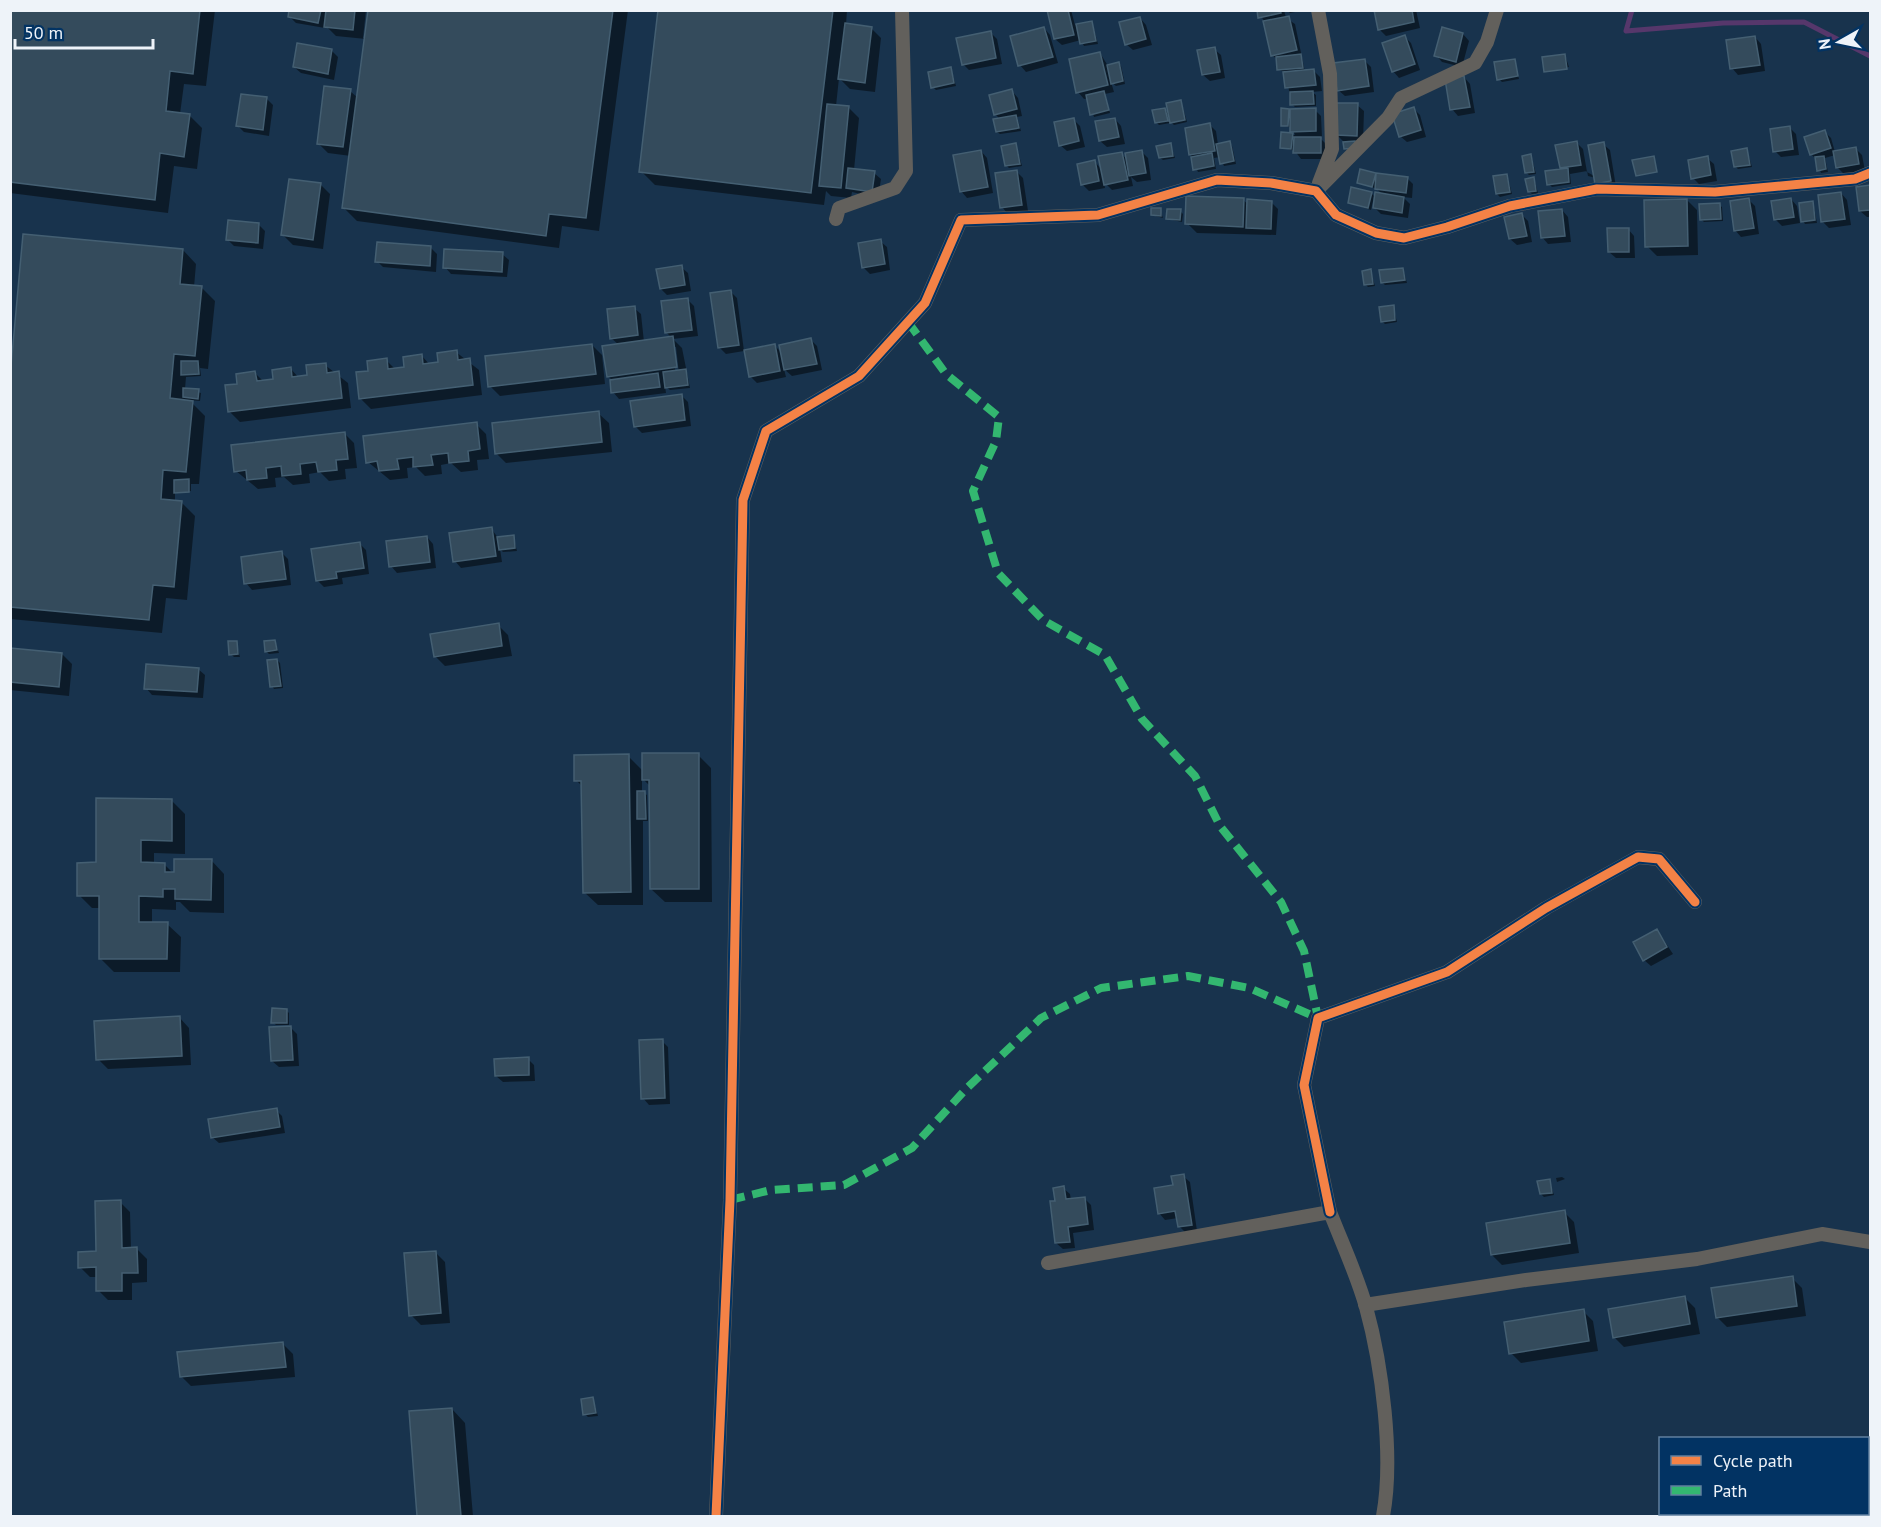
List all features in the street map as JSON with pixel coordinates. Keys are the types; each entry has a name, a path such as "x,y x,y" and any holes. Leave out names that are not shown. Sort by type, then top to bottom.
{"street":[{"path":"836,219 839,208 895,188 906,171 902,10"},
{"path":"1316,190 1332,149 1330,74 1318,10"},
{"path":"1316,190 1389,118 1401,98 1475,63 1486,42 1497,10"},
{"path":"716,1516 731,1158 743,500 766,431 859,376 925,303 961,219 1098,215 1217,180 1271,183 1316,190 1336,215 1376,233 1404,238 1448,227 1510,206 1597,189 1715,192 1856,179 1870,173"},
{"path":"1383,1516 1386,1498 1384,1425 1376,1353 1365,1305 1330,1212 1304,1085 1318,1017 1446,972 1546,909 1638,856 1659,859 1695,902"},
{"path":"1048,1263 1330,1212"},
{"path":"1365,1305 1526,1280 1697,1259 1822,1234 1870,1242"}],"building":[{"path":"10,10 200,10 193,74 170,71 166,111 190,114 184,157 160,153 155,200 10,182"},
{"path":"289,10 321,10 318,23 288,17"},
{"path":"326,10 355,10 353,30 324,27"},
{"path":"368,10 613,10 586,218 549,214 546,236 342,208"},
{"path":"658,10 833,10 811,193 639,172"},
{"path":"1047,10 1068,10 1074,35 1054,39"},
{"path":"1257,10 1280,10 1281,13 1258,18"},
{"path":"1374,10 1412,10 1414,22 1378,30"},
{"path":"1289,16 1297,50 1271,56 1263,21"},
{"path":"1140,17 1146,39 1125,45 1119,22"},
{"path":"1092,21 1096,41 1080,44 1076,24"},
{"path":"845,23 872,27 865,83 838,79"},
{"path":"1044,27 1053,57 1018,66 1010,36"},
{"path":"1442,27 1463,33 1456,62 1434,56"},
{"path":"991,31 996,58 962,65 956,38"},
{"path":"1405,35 1415,64 1392,72 1382,43"},
{"path":"1755,36 1760,65 1730,69 1726,40"},
{"path":"297,43 332,49 328,74 293,67"},
{"path":"1215,47 1220,72 1202,75 1197,50"},
{"path":"1100,52 1108,85 1076,93 1069,59"},
{"path":"1301,54 1303,68 1277,70 1276,57"},
{"path":"1565,54 1567,69 1544,72 1542,57"},
{"path":"1365,59 1369,86 1337,91 1333,63"},
{"path":"1515,59 1518,76 1497,80 1494,62"},
{"path":"1119,62 1123,81 1111,84 1107,65"},
{"path":"951,67 954,83 931,88 928,72"},
{"path":"1314,69 1316,85 1285,88 1283,72"},
{"path":"1464,76 1470,107 1450,110 1445,79"},
{"path":"324,86 351,89 343,147 317,144"},
{"path":"1012,89 1017,109 994,115 989,95"},
{"path":"1104,91 1109,110 1090,115 1086,95"},
{"path":"1313,91 1314,104 1290,105 1290,92"},
{"path":"241,94 267,97 263,130 236,126"},
{"path":"1181,100 1185,120 1170,123 1166,103"},
{"path":"1336,103 1358,103 1357,136 1336,135"},
{"path":"827,104 849,106 841,188 819,186"},
{"path":"1414,107 1421,130 1399,137 1392,114"},
{"path":"1165,108 1168,121 1155,123 1152,110"},
{"path":"1281,108 1289,109 1288,126 1281,126"},
{"path":"1316,108 1316,131 1290,132 1290,109"},
{"path":"1016,115 1019,128 996,132 993,119"},
{"path":"1074,118 1079,141 1059,146 1054,122"},
{"path":"1115,118 1119,137 1099,141 1095,121"},
{"path":"1210,123 1215,151 1189,155 1185,128"},
{"path":"1790,126 1793,149 1773,152 1770,129"},
{"path":"1825,130 1831,148 1810,155 1804,137"},
{"path":"1281,132 1293,133 1291,149 1280,148"},
{"path":"1294,137 1321,137 1321,153 1293,153"},
{"path":"1230,141 1234,161 1220,164 1216,144"},
{"path":"1355,141 1355,148 1344,149 1343,142"},
{"path":"1577,141 1581,165 1560,168 1555,145"},
{"path":"1604,142 1611,181 1595,184 1588,145"},
{"path":"1016,143 1020,164 1005,166 1001,146"},
{"path":"1171,143 1173,156 1159,158 1156,146"},
{"path":"1856,147 1859,164 1836,168 1833,151"},
{"path":"1747,148 1750,165 1734,167 1731,151"},
{"path":"981,150 988,187 960,192 953,155"},
{"path":"1142,150 1146,173 1129,176 1125,153"},
{"path":"1122,152 1128,180 1104,185 1098,156"},
{"path":"1212,153 1214,166 1193,170 1191,157"},
{"path":"1531,154 1534,172 1525,173 1522,156"},
{"path":"1654,156 1657,172 1636,176 1632,160"},
{"path":"1708,156 1711,175 1691,179 1688,160"},
{"path":"1824,156 1826,169 1817,171 1815,157"},
{"path":"1095,160 1099,181 1081,185 1077,164"},
{"path":"848,168 875,171 872,192 846,188"},
{"path":"1568,168 1569,182 1547,185 1545,171"},
{"path":"1360,169 1376,173 1372,187 1357,183"},
{"path":"1017,170 1022,205 1000,208 995,173"},
{"path":"1376,173 1408,177 1406,193 1375,189"},
{"path":"1507,174 1510,192 1496,194 1493,176"},
{"path":"1534,177 1536,191 1528,192 1525,179"},
{"path":"289,179 321,183 313,240 281,235"},
{"path":"1870,185 1870,210 1859,211 1856,187"},
{"path":"1351,187 1372,192 1368,208 1348,203"},
{"path":"1375,192 1404,197 1402,213 1373,208"},
{"path":"1841,192 1845,219 1821,222 1818,195"},
{"path":"1186,196 1244,198 1243,227 1185,224"},
{"path":"1749,198 1754,228 1734,231 1730,201"},
{"path":"1791,198 1794,217 1774,220 1771,201"},
{"path":"1247,199 1272,201 1271,229 1246,228"},
{"path":"1687,199 1688,246 1645,247 1644,200"},
{"path":"1813,201 1815,220 1801,222 1799,203"},
{"path":"1720,203 1721,219 1700,220 1699,204"},
{"path":"1151,208 1161,208 1161,216 1151,215"},
{"path":"1167,209 1181,209 1180,220 1166,219"},
{"path":"1562,209 1565,236 1541,238 1538,211"},
{"path":"1522,213 1527,236 1509,239 1504,217"},
{"path":"228,220 259,223 258,243 226,240"},
{"path":"1607,228 1629,228 1629,252 1608,252"},
{"path":"23,234 183,249 180,284 202,286 195,356 174,354 170,398 193,401 186,472 163,470 161,499 182,501 174,587 153,585 149,620 10,607 10,377"},
{"path":"881,239 885,264 862,268 858,243"},
{"path":"377,242 431,246 430,266 375,262"},
{"path":"444,249 503,252 502,272 443,268"},
{"path":"682,265 685,285 660,289 656,269"},
{"path":"1403,268 1405,280 1381,283 1379,270"},
{"path":"1371,269 1373,284 1364,285 1362,271"},
{"path":"731,290 739,345 718,348 710,293"},
{"path":"688,298 692,330 665,333 661,301"},
{"path":"1394,305 1395,320 1381,322 1379,307"},
{"path":"635,306 638,335 610,339 607,309"},
{"path":"673,336 677,367 607,377 602,346"},
{"path":"811,338 817,364 784,370 779,345"},
{"path":"592,344 596,374 488,387 485,356"},
{"path":"775,344 780,371 749,377 744,350"},
{"path":"457,350 458,360 470,358 473,385 359,399 356,372 368,371 367,361 387,358 388,369 404,367 403,357 422,354 423,364 438,362 437,353"},
{"path":"181,361 198,361 199,374 181,375"},
{"path":"326,363 327,373 339,371 342,398 228,412 225,385 237,384 236,374 255,371 257,381 273,379 272,370 291,367 292,377 307,375 306,365"},
{"path":"686,369 688,385 665,388 663,372"},
{"path":"658,373 660,387 611,393 610,380"},
{"path":"183,388 199,389 198,399 183,397"},
{"path":"682,394 685,420 634,427 630,401"},
{"path":"599,411 602,442 495,454 492,423"},
{"path":"477,422 480,449 468,451 469,461 449,463 448,453 431,455 433,465 413,467 413,457 397,459 399,469 379,471 377,461 366,463 363,436"},
{"path":"345,432 348,459 336,460 337,470 318,472 316,462 300,464 301,474 282,476 281,466 266,468 267,478 247,480 246,470 234,472 231,445"},
{"path":"189,479 189,492 174,493 174,480"},
{"path":"492,527 496,556 453,562 449,533"},
{"path":"514,535 515,548 499,550 497,537"},
{"path":"427,536 430,562 389,567 386,541"},
{"path":"360,542 364,568 336,572 337,578 316,581 311,549"},
{"path":"282,551 286,579 244,584 241,557"},
{"path":"499,623 502,646 434,657 430,634"},
{"path":"275,640 277,650 265,652 264,641"},
{"path":"228,641 237,641 238,654 229,655"},
{"path":"10,648 62,653 59,687 10,682"},
{"path":"277,659 281,686 270,687 267,660"},
{"path":"146,664 199,668 197,692 144,689"},
{"path":"642,753 699,753 699,889 650,889 649,780 642,780"},
{"path":"629,754 631,892 583,893 581,781 574,781 574,755"},
{"path":"637,791 645,791 646,819 637,819"},
{"path":"96,798 172,799 172,841 141,840 141,862 165,863 165,872 174,872 174,859 212,859 211,900 175,899 175,889 163,889 163,897 139,896 139,922 168,922 167,959 99,959 99,896 77,896 77,863 96,862"},
{"path":"1657,929 1667,947 1643,961 1633,942"},
{"path":"272,1008 287,1009 287,1023 271,1023"},
{"path":"180,1016 182,1056 96,1060 94,1021"},
{"path":"291,1026 293,1060 271,1061 269,1027"},
{"path":"663,1039 665,1098 641,1099 639,1040"},
{"path":"529,1057 529,1075 495,1076 494,1059"},
{"path":"277,1108 280,1127 211,1138 208,1119"},
{"path":"1184,1174 1192,1225 1178,1227 1175,1211 1158,1214 1154,1188 1173,1185 1171,1176"},
{"path":"1550,1179 1552,1193 1540,1194 1537,1181"},
{"path":"1064,1186 1066,1199 1085,1197 1088,1224 1068,1227 1070,1242 1055,1243 1050,1201 1055,1201 1053,1188"},
{"path":"121,1200 122,1248 137,1247 138,1273 122,1273 122,1291 96,1291 96,1267 78,1268 78,1252 96,1251 95,1201"},
{"path":"1565,1210 1570,1243 1491,1255 1486,1223"},
{"path":"436,1251 441,1313 409,1316 404,1253"},
{"path":"1793,1276 1797,1306 1716,1318 1711,1288"},
{"path":"1685,1296 1690,1324 1613,1338 1608,1309"},
{"path":"1584,1309 1589,1341 1509,1354 1504,1322"},
{"path":"283,1342 286,1367 180,1377 177,1352"},
{"path":"593,1397 596,1413 583,1415 581,1399"},
{"path":"452,1408 461,1516 417,1516 409,1411"}],"waterway":[{"path":"1632,10 1626,31 1723,23 1804,22 1870,56"}],"marked path":[{"path":"908,322 946,374 999,417 996,441 973,491 998,573 1043,620 1105,655 1142,719 1195,776 1220,826 1281,902 1304,951 1318,1018"},
{"path":"730,1200 771,1190 844,1185 912,1148 966,1089 1041,1018 1101,988 1188,976 1249,988 1318,1018"}],"cycle path":[{"path":"716,1516 730,1200 743,500 766,431 859,376 925,303 961,220 1098,215 1217,180 1271,183 1316,191 1336,215 1376,233 1404,238 1447,227 1510,206 1597,189 1715,192 1855,179 1870,173"},
{"path":"1330,1212 1304,1085 1318,1018 1447,972 1546,908 1638,857 1659,859 1695,902"}]}
